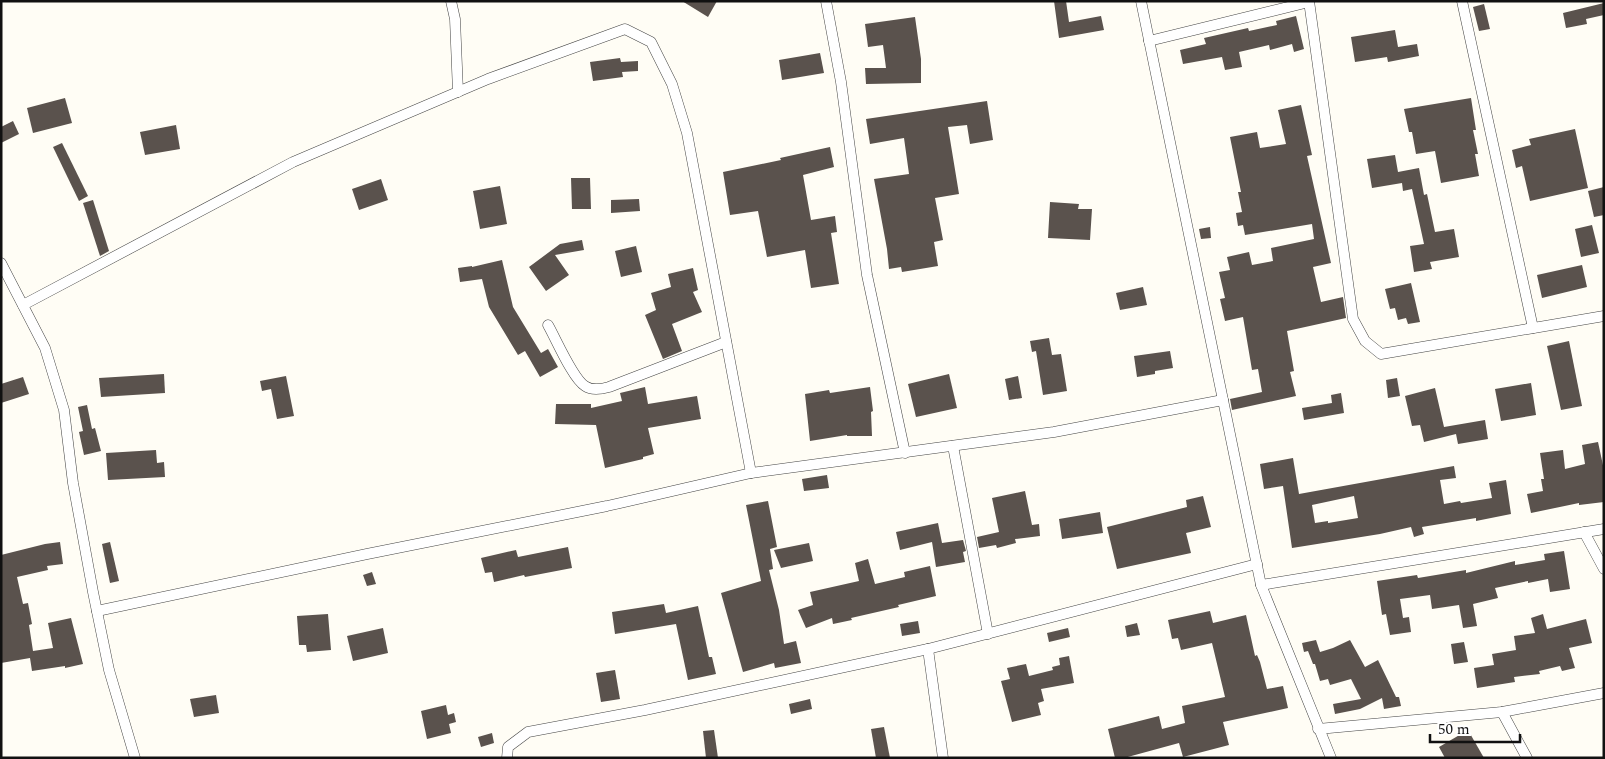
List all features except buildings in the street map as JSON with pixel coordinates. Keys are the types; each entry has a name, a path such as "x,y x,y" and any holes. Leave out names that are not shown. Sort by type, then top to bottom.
{"street":[{"path":"451,1 455,19 458,92"},
{"path":"826,1 841,82 866,276 905,453"},
{"path":"1141,1 1261,585 1331,758"},
{"path":"1462,1 1533,328"},
{"path":"1149,41 1309,2 1353,319 1364,342 1380,354 1604,316"},
{"path":"23,305 293,162 488,79 625,29 651,42 672,84 687,133 751,473"},
{"path":"1,263 45,348 64,410 73,483 109,670 136,758"},
{"path":"548,325 578,379 586,387 593,389 609,387 726,342"},
{"path":"97,611 607,506 751,473 1054,432 1223,400"},
{"path":"953,446 988,634"},
{"path":"1261,585 1604,529"},
{"path":"1584,532 1604,570"},
{"path":"507,758 508,747 528,732 645,710 928,649 1257,564"},
{"path":"928,649 943,758"},
{"path":"1318,729 1502,712 1604,693"},
{"path":"1502,712 1527,758"}]}
